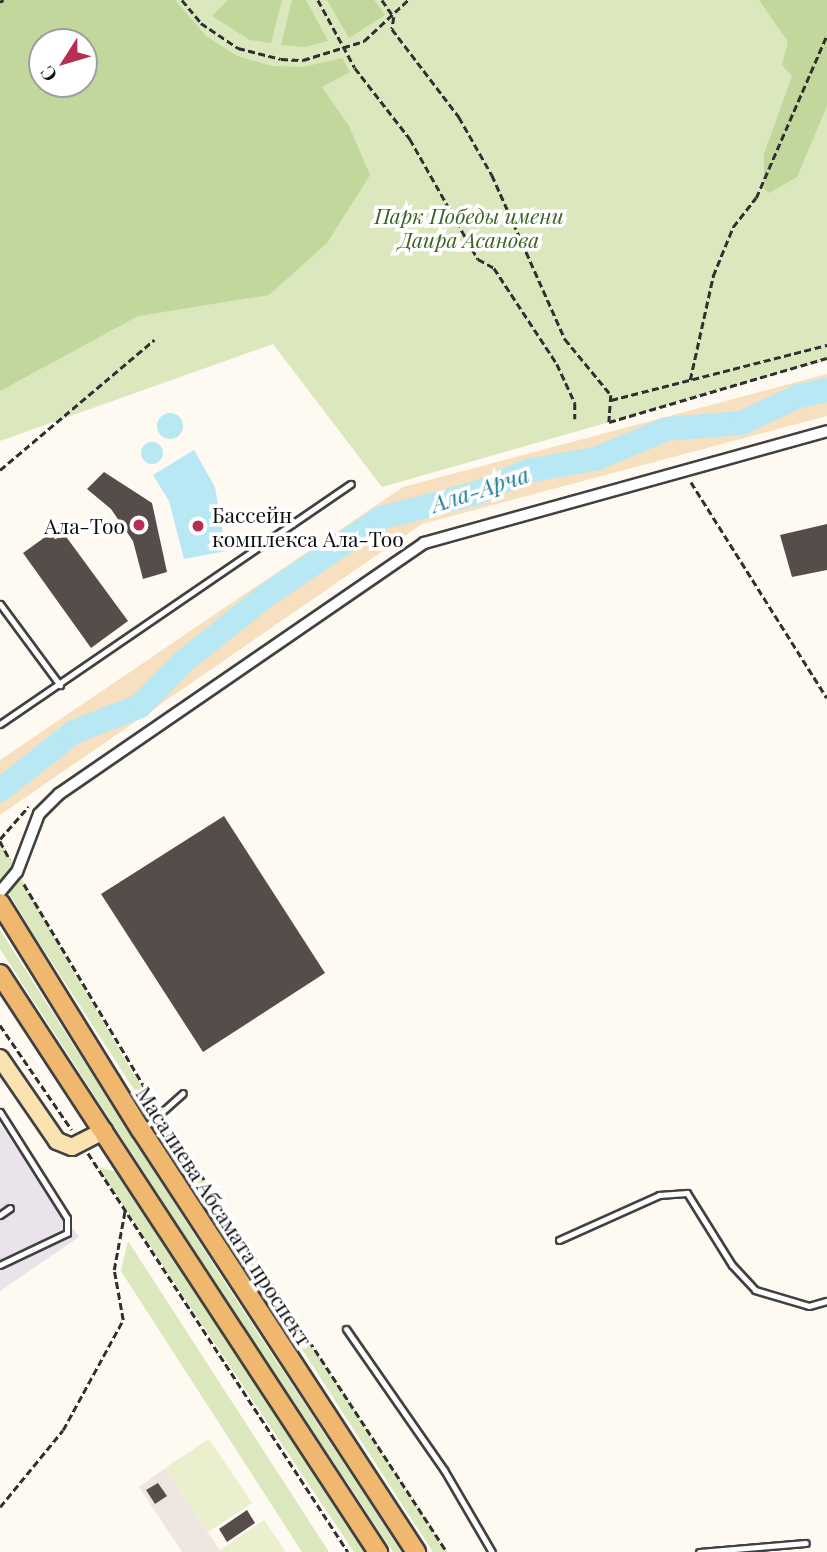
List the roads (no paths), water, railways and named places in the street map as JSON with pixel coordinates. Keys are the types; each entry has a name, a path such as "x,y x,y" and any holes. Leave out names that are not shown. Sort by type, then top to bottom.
{"main road":[{"name":"Масалиева Абсамата проспект","path":"0,903 141,1130 416,1552"},
{"path":"0,974 378,1552"}],"street":[{"path":"0,892 17,872 39,814 59,794 424,543 827,431"},
{"path":"0,1058 57,1141 72,1147 104,1131"}],"lane":[{"path":"0,724 351,484"},
{"path":"0,604 60,685"},
{"path":"141,1130 162,1115 183,1093"},
{"path":"0,1112 67,1218 67,1233 0,1265"},
{"path":"559,1240 659,1195 687,1193 732,1265 755,1290 808,1306 827,1301"},
{"path":"0,1215 10,1208"},
{"path":"346,1329 444,1470 492,1552"},
{"path":"699,1552 806,1543"}],"water":[{"path":"170,413 179,417 183,426 179,435 170,439 161,435 157,426 161,417"},
{"path":"152,442 162,449 163,453 156,463 152,464 142,457 141,453 148,443"},
{"name":"Бассейн комплекса Ала-Тоо","path":"194,450 215,487 226,551 184,559 169,501 153,475"}],"waterway":[{"name":"Ала-Арча","path":"0,790 74,732 140,706 183,662 264,597 381,518 477,493 527,471 595,459 667,429 741,423 799,396 827,390"}],"place":[{"name":"Ала-Тоо","path":"139,525"},
{"name":"Бассейн комплекса Ала-Тоо","path":"198,526"}],"park label":[{"name":"Парк Победы имени Даира Асанова","path":"469,227"}]}
